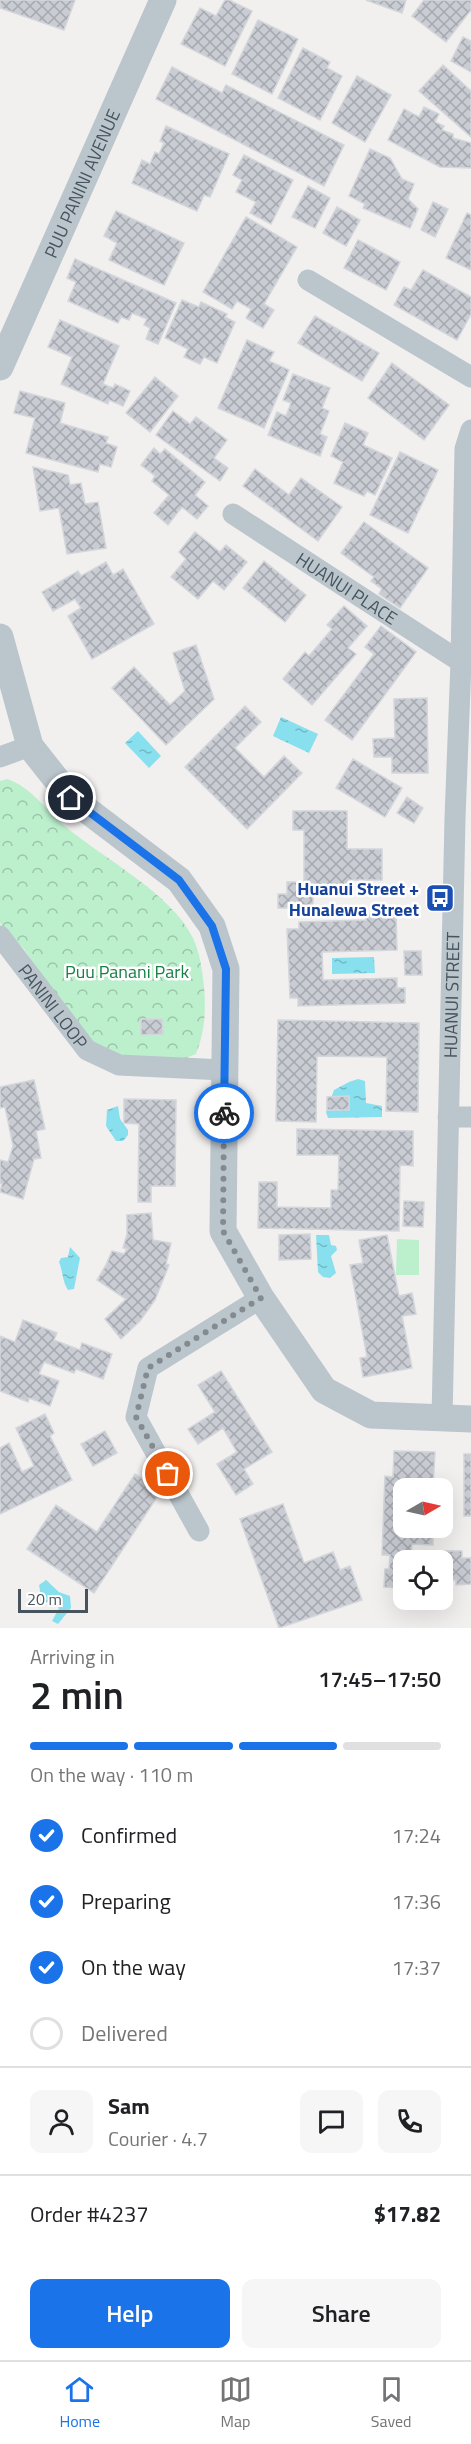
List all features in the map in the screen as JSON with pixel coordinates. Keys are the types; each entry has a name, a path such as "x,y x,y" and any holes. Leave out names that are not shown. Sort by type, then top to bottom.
{"street":[{"name":"PUU PANINI AVENUE","path":"0,367 163,0"},
{"path":"308,280 471,377"},
{"name":"HUANUI STREET","path":"442,1418 447,1117 463,818 461,662 465,449 471,430"},
{"name":"HUANUI PLACE","path":"233,514 461,662"},
{"path":"0,637 30,746 71,798 179,880 212,926 226,969 223,1231 261,1298 324,1390 371,1415 471,1419"},
{"path":"0,757 30,746"},
{"name":"PANINI LOOP","path":"0,936 87,1050 118,1065 224,1070"},
{"path":"447,1117 471,1117"},
{"path":"199,1531 136,1417 148,1368 261,1298"}],"green space":[{"name":"Puu Panani Park","path":"7,779 24,788 66,827 136,878 169,906 183,922 197,949 204,986 204,1021 196,1054 181,1060 121,1057 94,1047 77,1027 24,949 0,923 0,781"},
{"path":"397,1239 419,1240 419,1275 396,1275"}],"water":[{"path":"281,717 318,734 309,753 273,736"},
{"path":"138,731 161,756 149,768 125,743"},
{"path":"374,957 375,973 332,974 332,958"},
{"path":"358,1079 365,1081 366,1103 382,1106 382,1117 328,1118 326,1112 334,1090"},
{"path":"118,1106 120,1119 128,1130 128,1135 123,1141 116,1141 106,1126 107,1110"},
{"path":"316,1235 329,1235 331,1245 336,1246 337,1250 331,1256 336,1273 330,1278 323,1277 318,1272"},
{"path":"70,1247 80,1258 74,1289 68,1290 59,1262 61,1258 68,1257"},
{"path":"46,1580 59,1592 70,1596 71,1608 58,1624 52,1621 59,1608 49,1600 46,1603 42,1602 39,1585"}],"building":[{"path":"0,0 75,0 64,30 0,8"},
{"path":"225,0 252,11 225,66 181,44 200,8 216,16"},
{"path":"366,0 406,0 402,13"},
{"path":"424,0 471,0 471,10 446,42 412,16"},
{"path":"258,20 298,39 272,94 232,74"},
{"path":"463,37 471,41 471,72 451,61"},
{"path":"303,48 330,62 327,68 342,76 320,120 278,98"},
{"path":"443,65 471,91 471,137 419,91"},
{"path":"172,67 222,93 226,85 344,145 324,186 156,99"},
{"path":"357,76 391,95 365,142 332,123"},
{"path":"424,107 439,114 435,122 444,126 442,130 453,134 453,138 471,143 471,168 440,167 388,140 404,109 419,117"},
{"path":"166,126 229,154 210,197 204,195 197,211 132,183 142,160 150,164 155,152 159,154 164,143 160,141"},
{"path":"370,149 390,158 402,179 414,184 408,199 418,209 410,228 363,208 365,204 349,196"},
{"path":"244,155 293,180 271,224 250,213 256,202 236,192 242,180 233,175"},
{"path":"308,186 330,198 315,228 292,217"},
{"path":"433,202 448,209 435,237 421,230"},
{"path":"337,207 360,220 346,246 323,233"},
{"path":"116,211 184,243 164,285 109,260 117,243 104,236"},
{"path":"467,213 471,215 471,270 446,258"},
{"path":"246,217 297,247 264,304 274,310 263,328 246,318 251,309 237,301 232,309 203,292"},
{"path":"358,240 400,262 386,290 344,268"},
{"path":"75,259 176,303 158,344 146,339 150,328 144,325 147,319 132,313 129,320 121,317 118,323 68,301 76,282 67,278"},
{"path":"423,270 471,297 471,314 457,340 394,305 404,287 411,290"},
{"path":"182,300 199,307 201,302 227,314 225,317 235,322 217,363 204,357 200,364 184,357 188,349 165,338"},
{"path":"315,316 379,353 362,381 298,343"},
{"path":"60,320 119,346 103,384 113,388 115,384 130,391 123,406 109,400 108,404 61,384 72,357 48,347"},
{"path":"247,340 274,352 269,361 289,370 264,428 218,408"},
{"path":"392,363 449,405 424,440 368,398"},
{"path":"293,374 330,388 322,408 329,411 320,434 327,437 320,456 268,435 277,412 286,416 291,403 283,400"},
{"path":"155,377 178,396 150,432 126,413"},
{"path":"20,391 65,403 60,423 108,437 106,443 117,447 111,467 100,464 98,472 26,453 35,418 14,413"},
{"path":"173,411 190,424 196,417 227,440 214,458 228,468 220,481 156,435"},
{"path":"345,423 368,433 363,445 392,458 375,495 367,491 364,496 334,483 343,462 331,456"},
{"path":"154,448 160,454 165,449 205,482 195,495 208,506 197,519 182,507 168,525 154,513 169,495 152,481 155,476 141,465"},
{"path":"400,452 438,470 408,533 370,515"},
{"path":"33,467 68,475 70,485 81,483 85,504 98,502 106,548 67,554 59,508 40,511"},
{"path":"255,469 289,495 301,478 342,507 318,541 243,486"},
{"path":"364,522 428,568 400,608 379,594 382,589 371,581 374,577 341,553"},
{"path":"195,532 220,552 226,545 247,562 224,590 213,581 198,599 171,577 186,559 179,552"},
{"path":"264,561 306,595 285,622 243,588"},
{"path":"106,562 113,575 123,569 154,624 92,659 68,616 81,608 75,599 53,611 42,592 78,571 81,576"},
{"path":"344,606 367,626 348,648 356,654 312,705 283,679 305,652 309,656 332,629 327,625"},
{"path":"381,626 416,652 352,740 325,720 374,654 365,647"},
{"path":"196,645 214,699 166,745 112,688 134,667 170,705 185,691 173,653"},
{"path":"427,698 428,773 392,773 392,757 374,757 373,739 395,738 394,699"},
{"path":"245,706 261,722 235,748 264,777 284,756 302,773 247,829 185,767"},
{"path":"353,759 402,788 385,817 336,788"},
{"path":"407,797 423,808 414,823 397,813"},
{"path":"293,811 347,811 347,849 382,849 382,880 350,880 350,891 313,891 313,908 278,908 278,894 287,894 287,882 304,882 304,830 293,830"},
{"path":"365,914 396,914 397,950 322,952 323,980 397,978 397,988 405,988 405,1003 298,1006 298,998 290,998 287,929 299,929 299,922 366,920"},
{"path":"404,951 421,951 422,975 405,975"},
{"path":"141,1019 162,1019 163,1034 141,1035"},
{"path":"278,1020 419,1023 418,1112 386,1111 387,1057 317,1056 316,1122 276,1121"},
{"path":"34,1080 45,1129 36,1131 41,1158 34,1159 23,1199 0,1192 2,1184 0,1183 0,1160 8,1162 13,1146 5,1107 0,1108 0,1087"},
{"path":"349,1096 349,1110 327,1110 327,1097"},
{"path":"124,1099 176,1100 175,1186 151,1186 151,1202 138,1202 139,1124 124,1123"},
{"path":"297,1129 413,1131 413,1166 400,1165 399,1231 258,1228 259,1182 277,1182 277,1207 331,1208 331,1190 338,1190 339,1155 297,1155"},
{"path":"404,1201 424,1202 423,1227 403,1226"},
{"path":"151,1213 153,1240 171,1243 166,1264 169,1265 155,1300 140,1321 121,1339 105,1319 126,1299 97,1280 112,1251 124,1254 127,1249 123,1248 127,1234 127,1215"},
{"path":"310,1234 311,1259 279,1260 279,1235"},
{"path":"387,1235 399,1296 412,1293 416,1314 402,1316 412,1368 363,1377 360,1358 367,1357 350,1265 363,1263 359,1240"},
{"path":"23,1320 57,1333 54,1340 80,1350 82,1343 112,1354 103,1379 76,1369 74,1373 44,1362 39,1374 59,1381 50,1406 29,1398 28,1402 0,1391 0,1336 15,1342"},
{"path":"221,1371 272,1452 244,1469 253,1484 236,1495 217,1464 237,1452 223,1428 198,1444 188,1429 215,1412 198,1385"},
{"path":"45,1414 54,1433 50,1436 72,1480 0,1514 0,1448 9,1443 22,1472 34,1466 16,1428"},
{"path":"105,1431 117,1453 93,1466 81,1444"},
{"path":"394,1451 435,1452 434,1478 393,1478 393,1538 433,1538 433,1545 412,1544 412,1550 393,1550 393,1587 384,1587 385,1569 389,1569 390,1555 382,1555 385,1476 393,1477"},
{"path":"464,1454 471,1454 471,1516 464,1516"},
{"path":"135,1474 161,1491 94,1593 27,1549 56,1505 97,1532"},
{"path":"283,1504 304,1563 333,1552 340,1570 350,1566 362,1600 279,1628 240,1519"},
{"path":"453,1551 462,1551 462,1558 471,1558 471,1584 456,1585 456,1580 453,1580"}],"way so far":[{"path":"168,1474 136,1417 148,1368 261,1298 223,1231 224,1113"}],"place":[{"name":"Huanui Street + Hunalewa Street","path":"440,898"}],"route":[{"path":"71,798 179,880 212,926 226,969 224,1113"}]}
